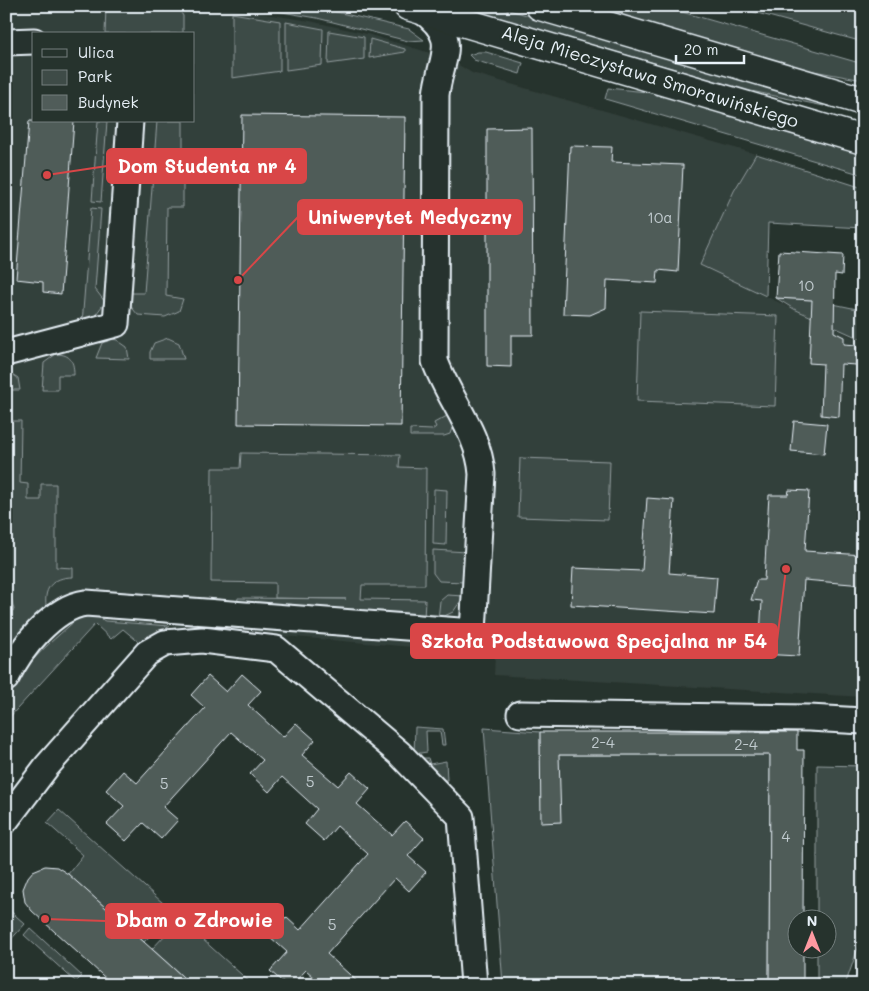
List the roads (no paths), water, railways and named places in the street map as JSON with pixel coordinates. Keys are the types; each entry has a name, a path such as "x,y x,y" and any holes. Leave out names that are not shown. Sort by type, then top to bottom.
{"main road":[{"name":"Aleja Mieczysława Smorawińskiego","path":"540,6 863,101"},
{"name":"Aleja Mieczysława Smorawińskiego","path":"415,8 495,30 863,140"}],"lane":[{"path":"415,8 435,20 442,31 446,54"},
{"path":"6,678 15,661 38,632 74,605 86,603 473,632 482,474 481,456 476,441 442,381 435,361 436,95 437,82 446,54 456,42 495,30"},
{"path":"6,42 32,41"},
{"path":"6,353 116,324 130,122"},
{"path":"6,820 47,766 147,653 165,643 202,640 276,649 399,753 461,817 474,985"},
{"path":"520,714 810,718 863,721"}],"place":[{"name":"Dom Studenta nr 4","path":"47,175"},
{"name":"Uniwerytet Medyczny","path":"238,280"},
{"name":"Szkoła Podstawowa Specjalna nr 54","path":"786,569"},
{"name":"Dbam o Zdrowie","path":"45,919"}]}
